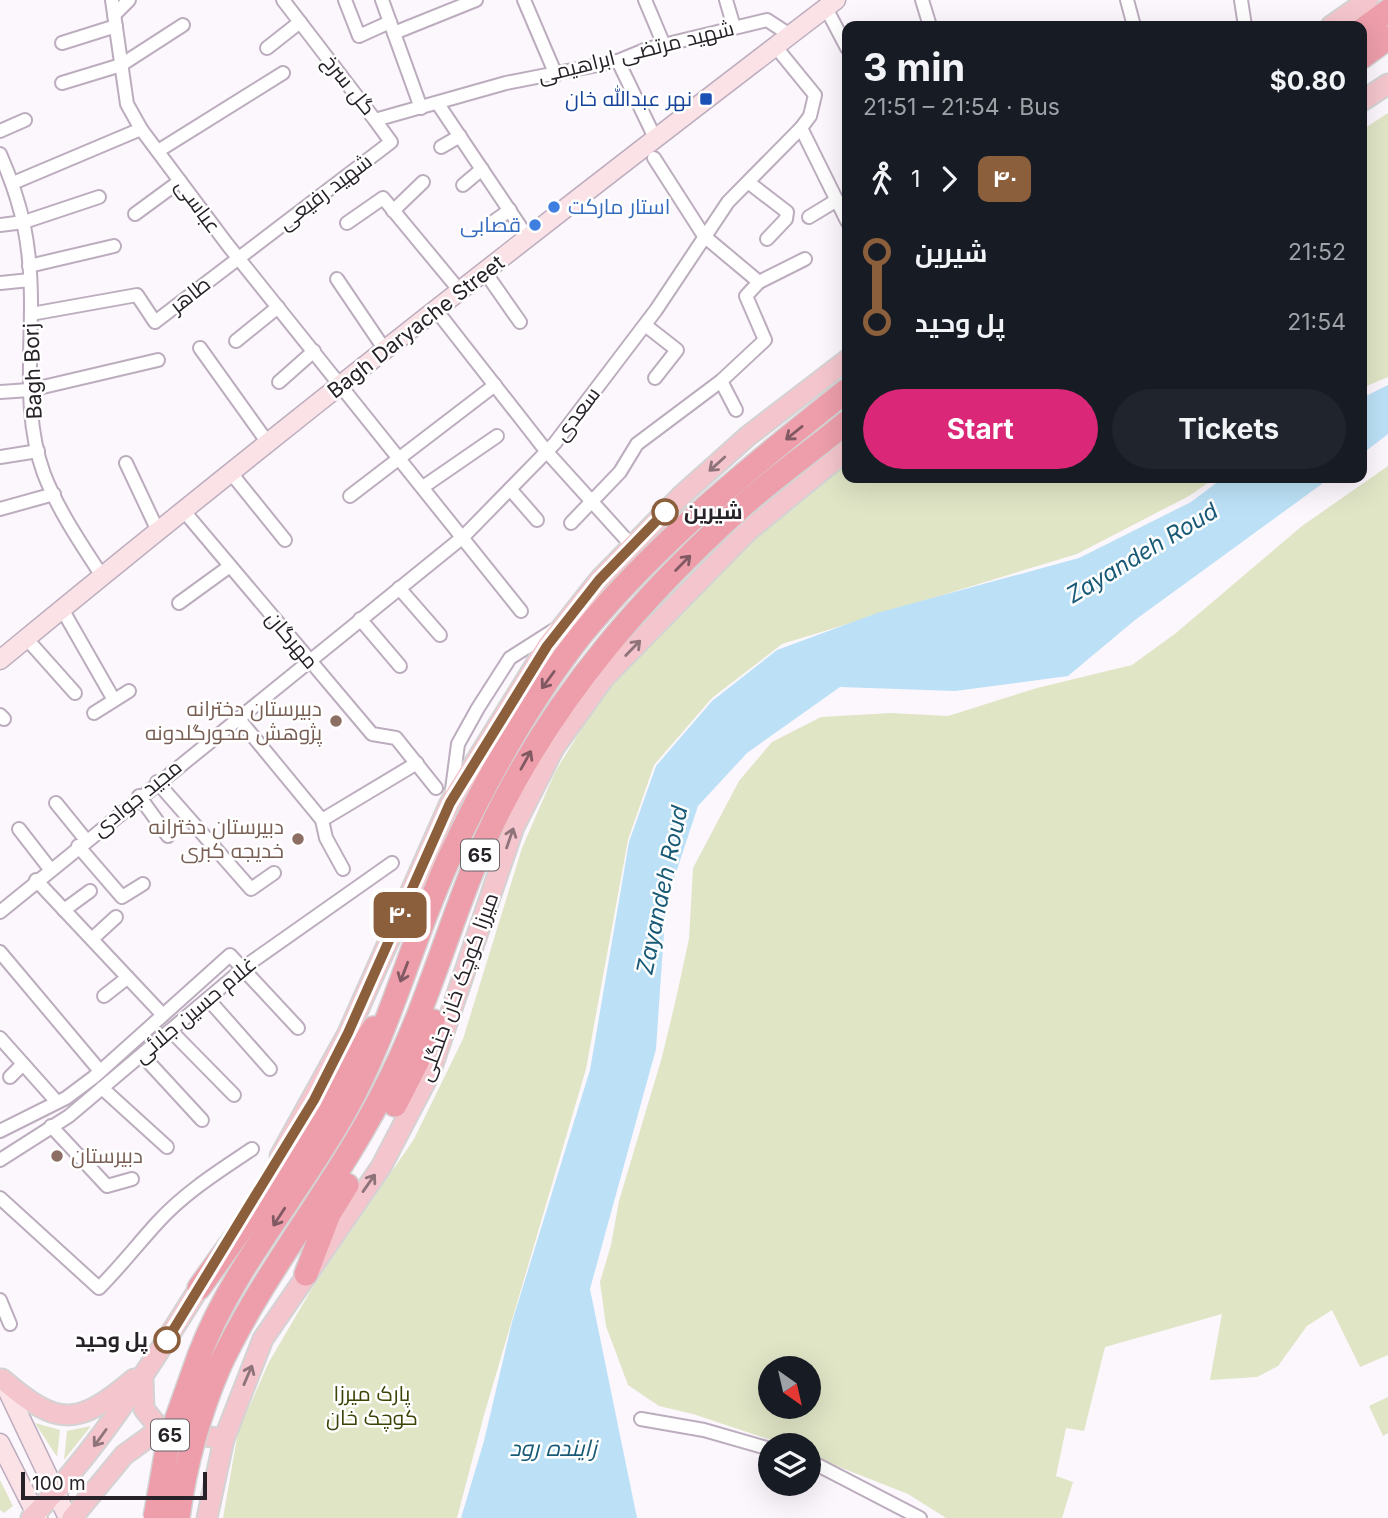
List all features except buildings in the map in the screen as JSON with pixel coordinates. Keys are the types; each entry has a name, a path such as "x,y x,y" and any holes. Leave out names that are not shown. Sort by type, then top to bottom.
{"highway":[{"path":"1367,26 1388,11"},
{"path":"1367,54 1388,38"},
{"path":"1367,71 1388,58"},
{"name":"65","path":"178,1518 189,1452 204,1402 209,1360 209,1329 345,1111 370,1060 451,855 512,738 543,687 619,591 664,546 842,394"},
{"name":"65","path":"155,1518 168,1443 209,1360 265,1282 369,1121 422,1011 501,807 564,700 639,607 741,507 842,426"},
{"path":"306,1274 329,1214 417,1062 437,1009 453,926"},
{"path":"199,1288 286,1167 355,1055 392,1003"}],"main road":[{"path":"1338,21 1368,0"},
{"path":"1367,98 1388,84"},
{"path":"35,1516 78,1469 143,1380 314,1100 348,1033 450,803 547,646 599,580 632,546 748,436 842,363"},
{"name":"میرزا کوچک خان جنگلی","path":"206,1518 224,1439 263,1339 381,1167 430,1073 514,827 554,748 604,678 739,540 786,497 842,454"},
{"path":"1,1381 33,1406 50,1413 78,1415 109,1400 153,1363"},
{"path":"143,1380 144,1409 160,1429 224,1439"},
{"path":"70,1518 124,1455 160,1429"}],"street":[{"name":"عباسی","path":"112,0 127,104 141,128 237,258 401,458 521,611"},
{"path":"62,43 115,20 129,0"},
{"name":"گل سرخ","path":"283,0 375,120 438,104"},
{"path":"345,0 359,36 476,0"},
{"path":"382,0 421,108"},
{"path":"524,0 556,75"},
{"path":"645,0 664,45"},
{"path":"726,0 734,27"},
{"path":"922,0 928,21"},
{"path":"1127,0 1133,21"},
{"path":"1241,0 1244,21"},
{"path":"831,4 842,34"},
{"name":"Bagh Daryache Street","path":"0,660 385,350 831,4"},
{"name":"شهید مرتضی ابراهیمی","path":"438,104 506,83 618,61 664,45 767,20 790,35"},
{"path":"267,48 300,22"},
{"path":"62,83 121,65 183,25"},
{"path":"775,46 815,95 813,108 801,128 842,210"},
{"path":"618,61 655,138"},
{"path":"158,151 283,73"},
{"path":"438,104 528,238"},
{"path":"0,131 25,120"},
{"name":"شهید رفیعی","path":"237,258 390,142 375,120"},
{"path":"13,183 141,128"},
{"name":"سعدی","path":"308,660 463,537 547,452 645,325 728,202 801,128"},
{"path":"440,147 460,136"},
{"path":"654,158 704,236 758,282"},
{"name":"Bagh Borj","path":"2,162 13,183 24,222 30,273 30,390 38,451 71,529 102,576"},
{"path":"463,185 482,169"},
{"path":"135,214 180,181"},
{"path":"393,211 422,182"},
{"path":"748,182 787,212 786,219 767,239"},
{"path":"0,225 24,222 99,197"},
{"path":"347,223 383,198 460,292"},
{"path":"809,217 837,200"},
{"path":"493,222 510,211"},
{"path":"0,283 114,246"},
{"name":"طاهر","path":"31,314 137,295 155,323 237,258"},
{"path":"571,523 620,472 637,444 721,381 765,340 746,296 758,282 806,259"},
{"path":"485,272 520,322"},
{"path":"337,279 385,350"},
{"path":"236,341 278,307"},
{"path":"436,310 547,452 632,546"},
{"path":"645,325 677,350 655,377"},
{"path":"200,348 268,443"},
{"path":"279,382 314,351"},
{"path":"0,392 30,390 158,360"},
{"path":"721,381 736,411"},
{"path":"350,496 495,385"},
{"path":"423,487 497,436"},
{"path":"0,457 38,451"},
{"path":"126,463 158,531"},
{"path":"231,473 285,540"},
{"path":"510,489 537,520"},
{"path":"0,509 54,494"},
{"name":"مهرگان","path":"183,510 372,734 396,738 436,788"},
{"path":"179,603 230,566"},
{"path":"399,588 440,635"},
{"path":"62,609 114,701"},
{"path":"360,619 400,666"},
{"path":"26,638 75,693"},
{"name":"مجید جوادی","path":"0,912 308,660"},
{"path":"94,713 129,691"},
{"path":"238,718 322,820 326,838 343,869"},
{"path":"322,820 417,763"},
{"path":"157,782 251,889 274,873"},
{"path":"139,796 168,836"},
{"path":"56,803 122,898 144,884"},
{"path":"19,829 50,869"},
{"name":"غلام حسین جلائی","path":"0,1160 69,1116 243,969 392,863"},
{"path":"36,880 162,1014"},
{"path":"64,910 90,891"},
{"path":"92,939 116,917"},
{"path":"0,952 100,1071"},
{"path":"12,1152 0,1132 57,1102 100,1071 230,955 298,1028"},
{"path":"104,996 128,978"},
{"path":"203,978 212,996 270,1069"},
{"path":"171,1031 234,1095"},
{"path":"0,1038 57,1102"},
{"path":"142,1055 202,1120"},
{"path":"10,1077 23,1064"},
{"path":"102,1088 167,1147"},
{"path":"51,1126 107,1186 132,1180"},
{"path":"0,1198 99,1288 130,1258 158,1222 198,1186 252,1149"},
{"path":"0,1300 10,1324"},
{"path":"1,1381 70,1518"},
{"path":"641,1419 704,1430 758,1446"},
{"path":"0,1443 35,1516"},
{"path":"821,1467 920,1518"}],"green space":[{"path":"1388,113 1388,377 1367,386 1367,127"},
{"path":"1388,466 1388,1355 1360,1367 1332,1310 1307,1326 1278,1366 1257,1377 1210,1380 1222,1314 1105,1347 1084,1431 1066,1428 1056,1476 1073,1482 1062,1518 946,1518 908,1494 821,1460 821,1433 758,1433 758,1436 659,1406 628,1385 606,1326 600,1282 611,1245 619,1201 662,1057 675,1003 689,939 693,868 739,781 772,742 821,717 891,713 948,716 1037,688 1132,665 1176,633 1302,526"},
{"name":"پارک میرزا کوچک خان","path":"842,468 842,483 1208,483 1189,496 1077,554 782,644 712,698 654,765 628,840 586,1069 484,1415 457,1518 223,1518 238,1432 269,1362 314,1285 414,1139 463,1039 522,848 555,772 595,707 633,658 753,537"},
{"path":"1388,1397 1388,1433 1383,1436 1369,1406"},
{"path":"35,1423 60,1430 57,1457"},
{"path":"91,1426 64,1460 67,1431"},
{"path":"0,1480 13,1506 4,1513 0,1510"}],"water":[{"path":"1388,385 1388,434 1367,450 1367,396"},
{"name":"زاینده رود","path":"1216,483 1323,483 1135,620 1068,676 955,691 840,687 747,753 698,806 666,903 656,1049 590,1289 637,1518 461,1518 484,1441 512,1322 590,1070 629,842 656,766 712,701 777,650 877,613 1079,558 1191,502"}],"bus line":[{"name":"۴۰","path":"167,1340 314,1100 348,1033 450,803 547,646 599,580 665,512"}],"place":[{"name":"نهر عبدالله خان","path":"706,99"},
{"name":"استار مارکت","path":"554,207"},
{"name":"قصابی","path":"535,225"},
{"name":"شیرین","path":"665,512"},
{"name":"دبیرستان دخترانه پژوهش محورگلدونه","path":"336,721"},
{"name":"دبیرستان دخترانه خدیجه کبری","path":"298,839"},
{"name":"دبیرستان","path":"57,1156"},
{"name":"پل وحید","path":"167,1340"}],"water label":[{"name":"Zayandeh Roud","path":"1142,553"},
{"name":"Zayandeh Roud","path":"662,890"}]}
